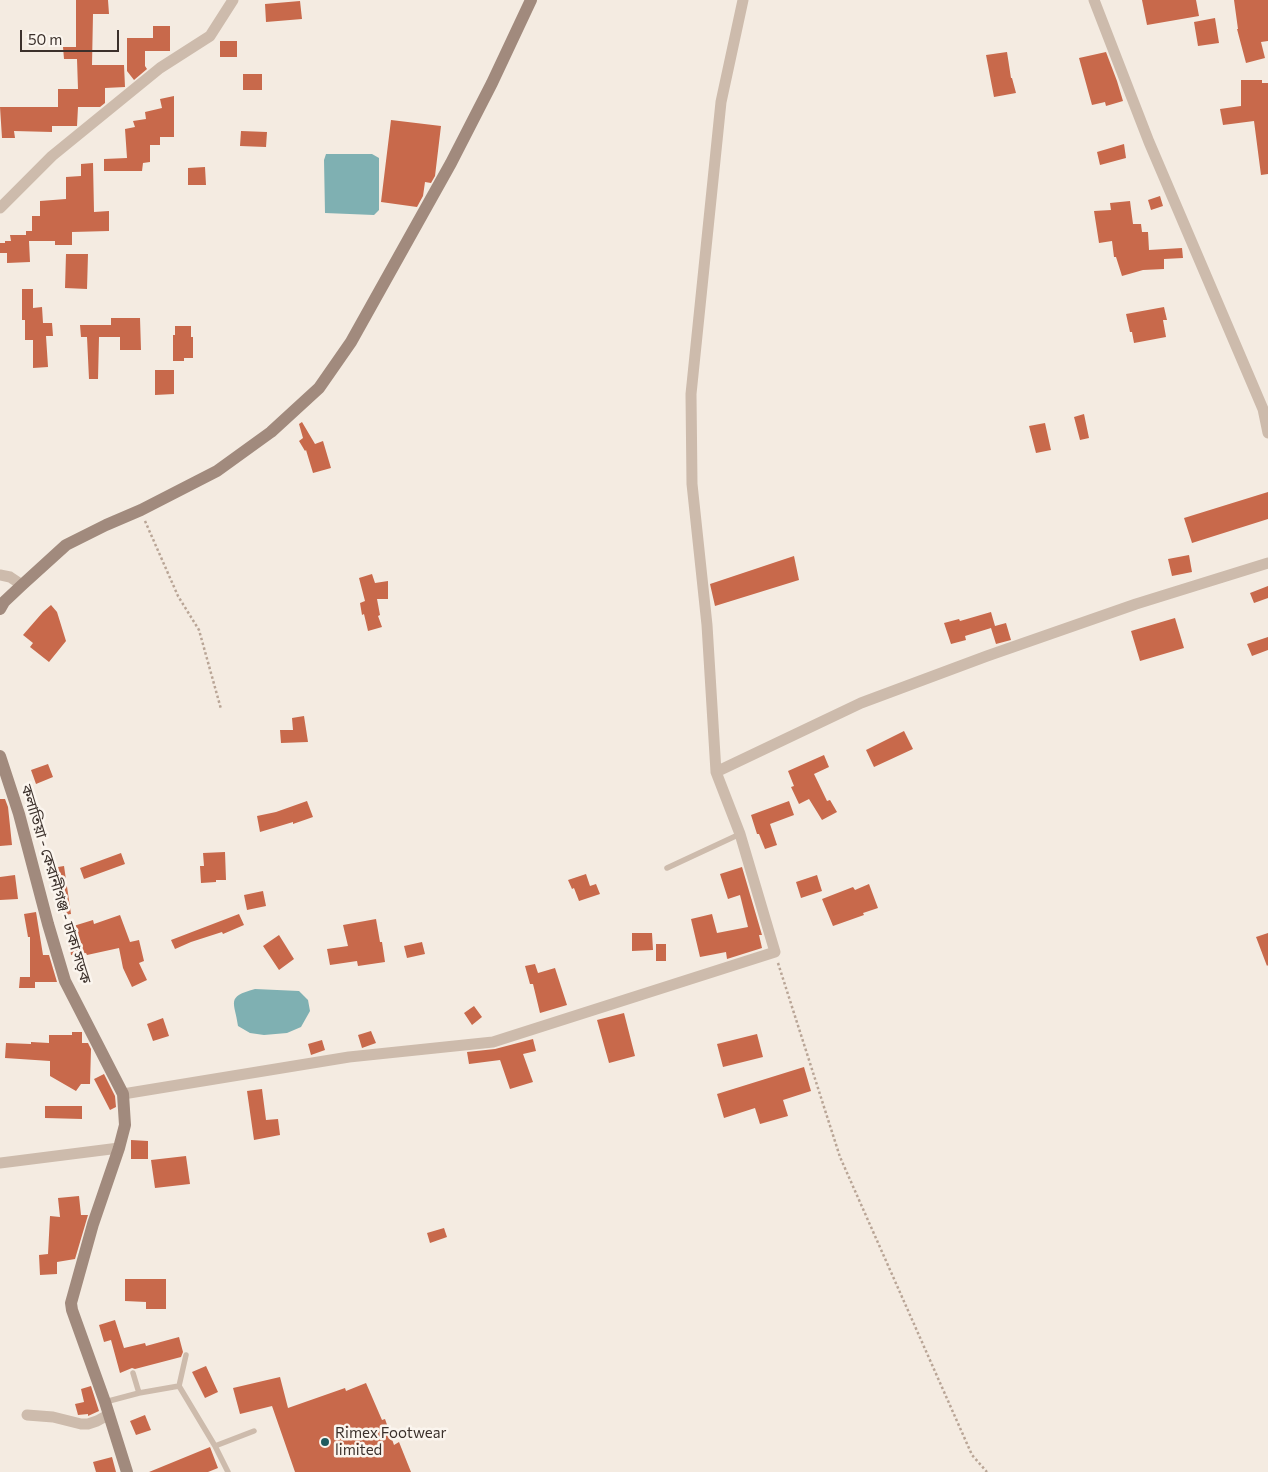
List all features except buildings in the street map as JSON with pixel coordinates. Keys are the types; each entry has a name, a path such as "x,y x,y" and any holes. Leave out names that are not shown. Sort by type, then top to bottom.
{"main road":[{"path":"2,606 22,584 66,545 141,510 217,471 271,432 319,388 351,342 451,163 492,83 531,0"},
{"name":"কলাতিয়া - কেরানীগঞ্জ - ঢাকা সড়ক","path":"0,756 19,814 65,981 123,1094 125,1125 93,1224 71,1303 127,1472"}],"street":[{"path":"0,208 52,156 160,68 210,36 233,0"},
{"path":"123,1094 349,1057 493,1042 775,952 740,834 716,772 707,625 692,484 691,394 722,102 743,0"},
{"path":"1094,0 1149,142 1263,409 1268,433"},
{"path":"716,772 861,703 1117,610 1268,563"},
{"path":"0,575 10,577 22,584"},
{"path":"0,1163 119,1148"},
{"path":"27,1414 88,1424 97,1421 107,1408"}],"lane":[{"path":"667,868 740,834"},
{"path":"186,1355 180,1386 216,1446 228,1472"},
{"path":"133,1373 140,1393"},
{"path":"107,1408 140,1393 180,1386"},
{"path":"216,1446 254,1431"}],"path":[{"path":"141,510 178,596 199,630 221,710"},
{"path":"775,952 840,1157 972,1455 987,1472"}],"water":[{"path":"326,154 372,154 379,158 379,210 374,215 325,213 324,160"},
{"path":"255,989 299,991 308,1000 310,1011 301,1027 287,1033 264,1035 250,1033 238,1026 234,1002 239,995"}],"place":[{"name":"Rimex Footwear limited","path":"325,1442"}]}
